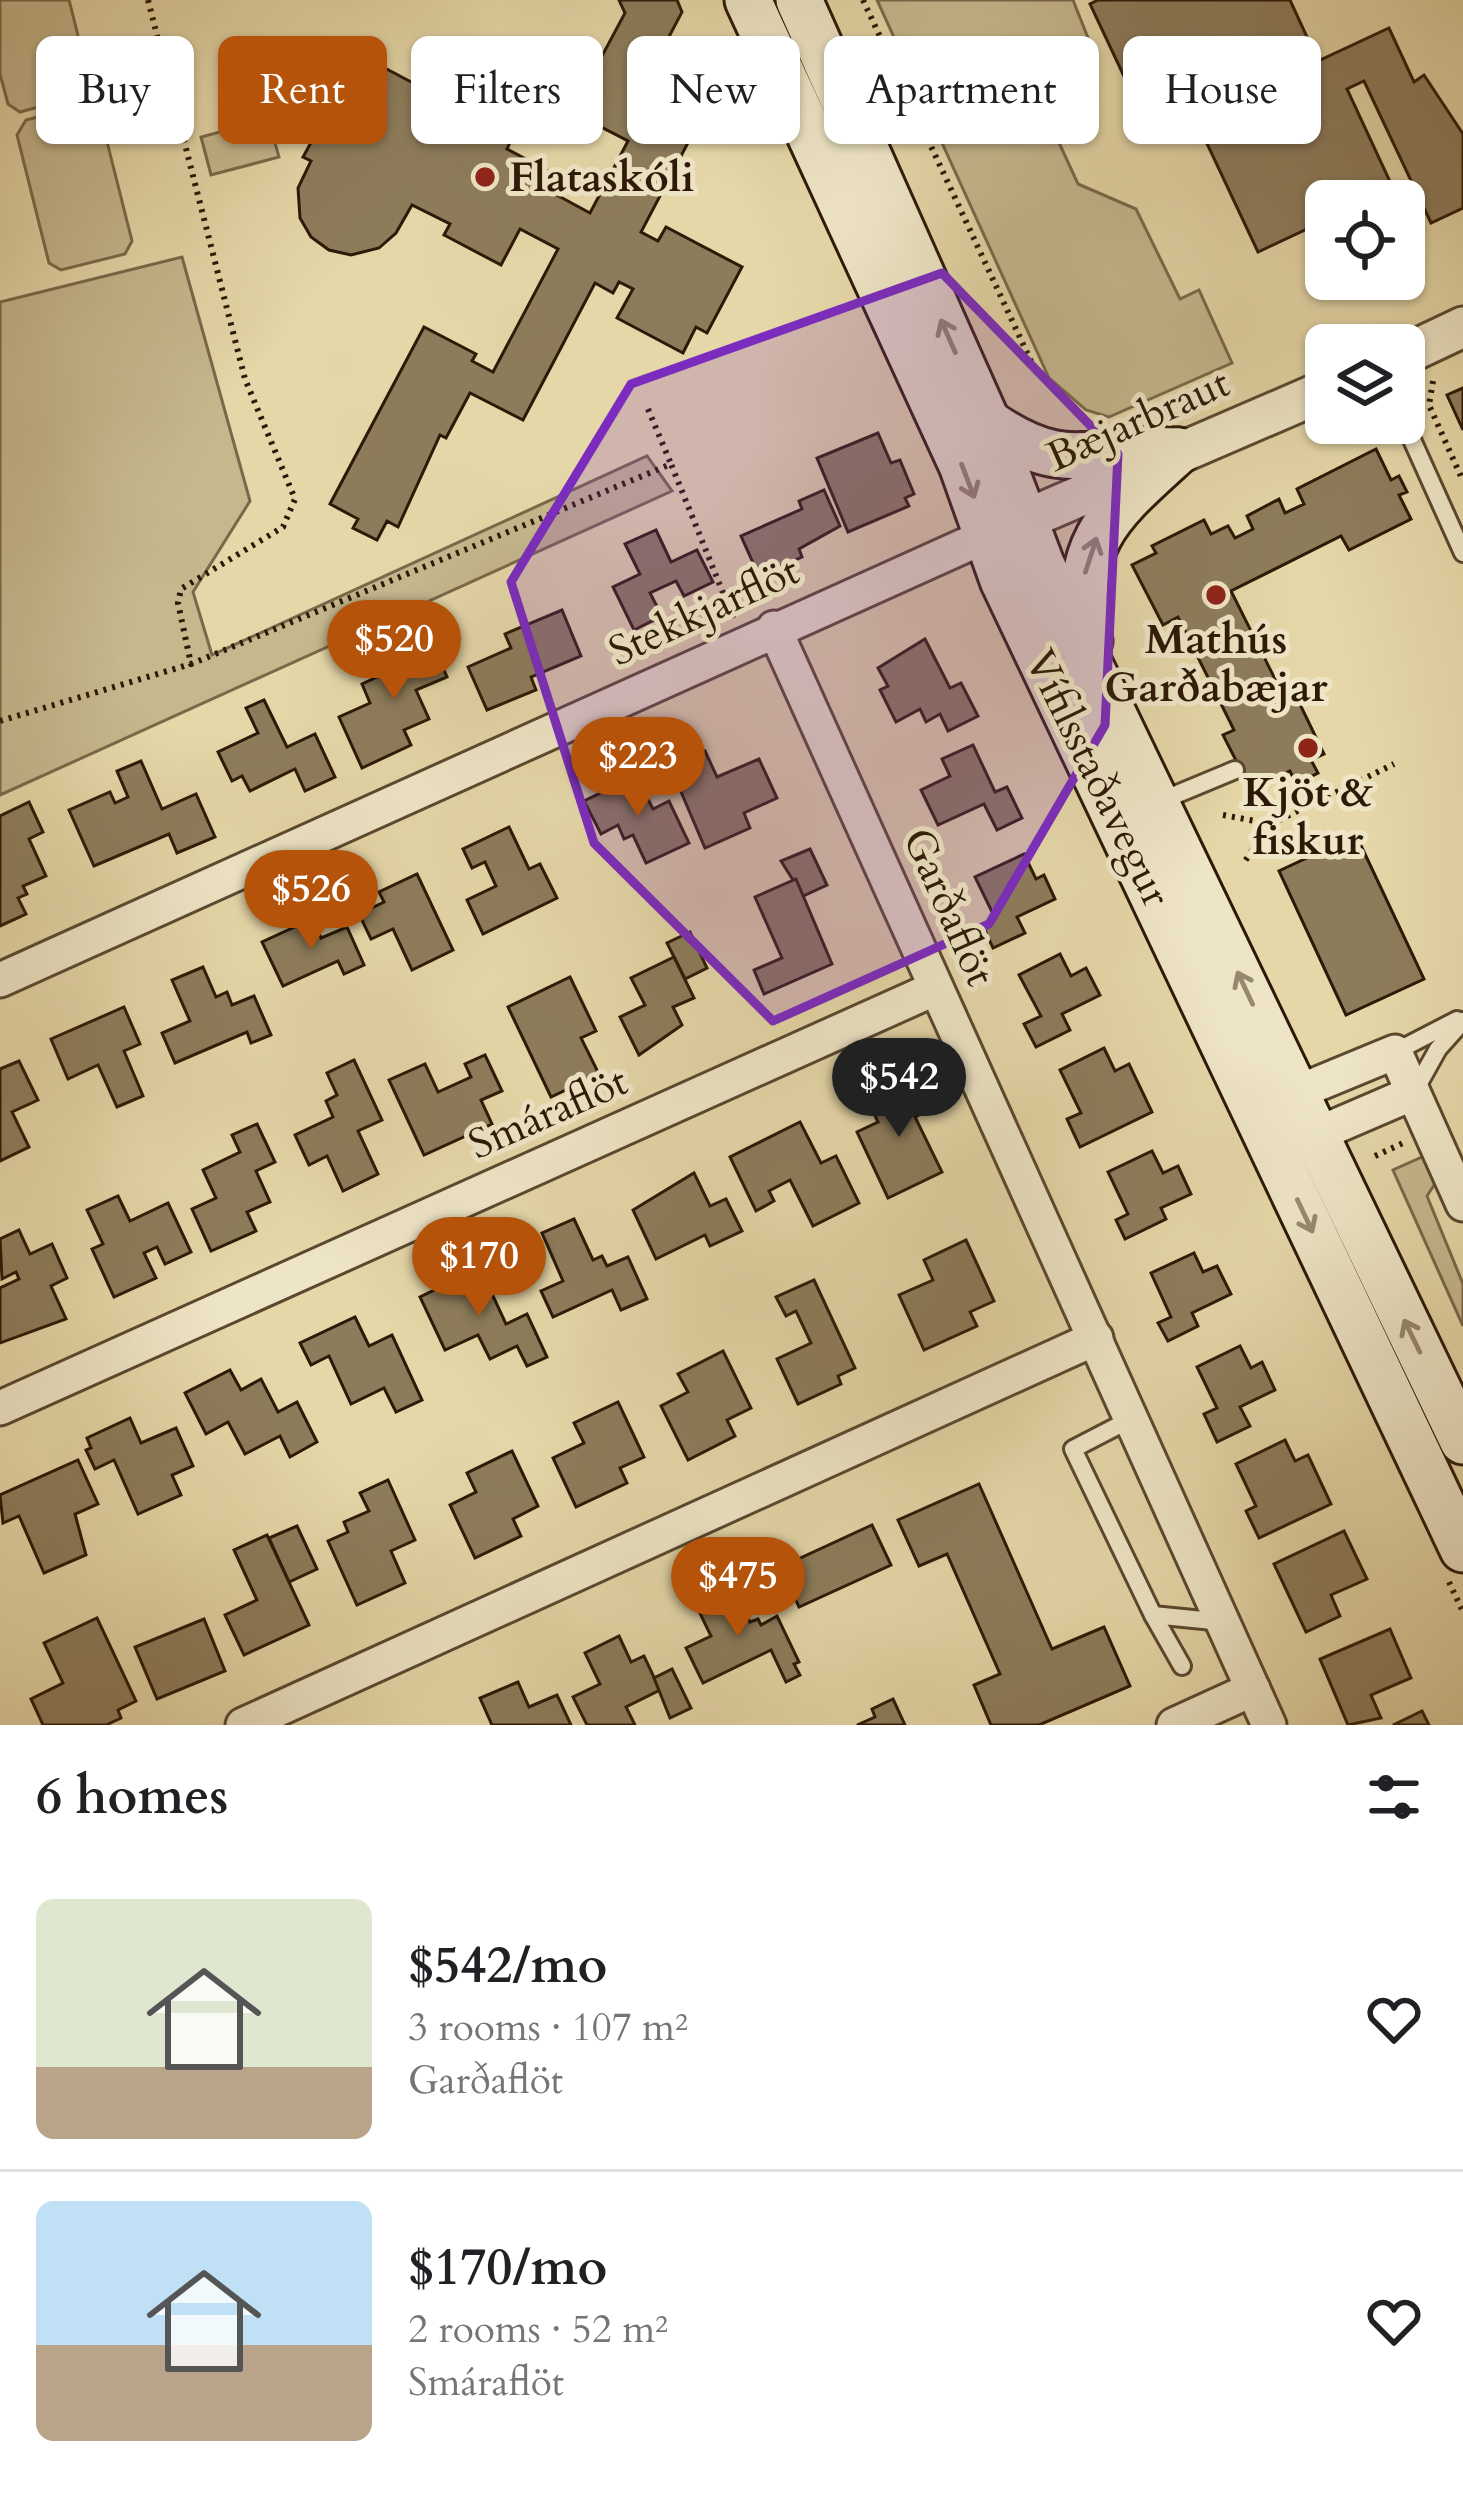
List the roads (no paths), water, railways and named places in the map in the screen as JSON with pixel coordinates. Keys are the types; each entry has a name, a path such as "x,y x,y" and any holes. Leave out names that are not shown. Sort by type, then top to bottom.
{"main road":[{"name":"Vífilsstaðavegur","path":"748,0 962,465 1095,670 1158,803 1275,1102"},
{"name":"Vífilsstaðavegur","path":"799,0 987,422 1007,528 1003,580 1275,1102 1463,1549"},
{"path":"987,422 1019,445 1052,458 1133,448 1178,452"},
{"path":"1095,670 1083,588 1092,545 1116,509 1178,452"},
{"name":"Vífilsstaðavegur","path":"1294,1143 1463,1441"}],"street":[{"path":"1425,345 1463,327"},
{"name":"Bæjarbraut","path":"1007,528 1305,399"},
{"name":"Stekkjarflöt","path":"0,980 1007,528"},
{"name":"Garðaflöt","path":"759,636 936,988 1269,1725"},
{"name":"Smáraflöt","path":"0,1408 936,988"},
{"path":"1275,1102 1395,1052 1463,1204"},
{"path":"1294,1143 1413,1093"},
{"path":"243,1725 1096,1338"},
{"path":"1174,1725 1253,1689"}],"lane":[{"path":"1414,444 1463,553"},
{"path":"1158,803 1235,770"},
{"path":"1395,1052 1463,1019"},
{"path":"1413,1093 1438,1049 1463,1019"},
{"path":"1131,1419 1073,1449 1181,1666"},
{"path":"1154,1615 1223,1622"}],"place":[{"name":"Flataskóli","path":"485,177"},
{"name":"Mathús Garðabæjar","path":"1216,595"},
{"name":"Kjöt & fiskur","path":"1308,748"}]}
